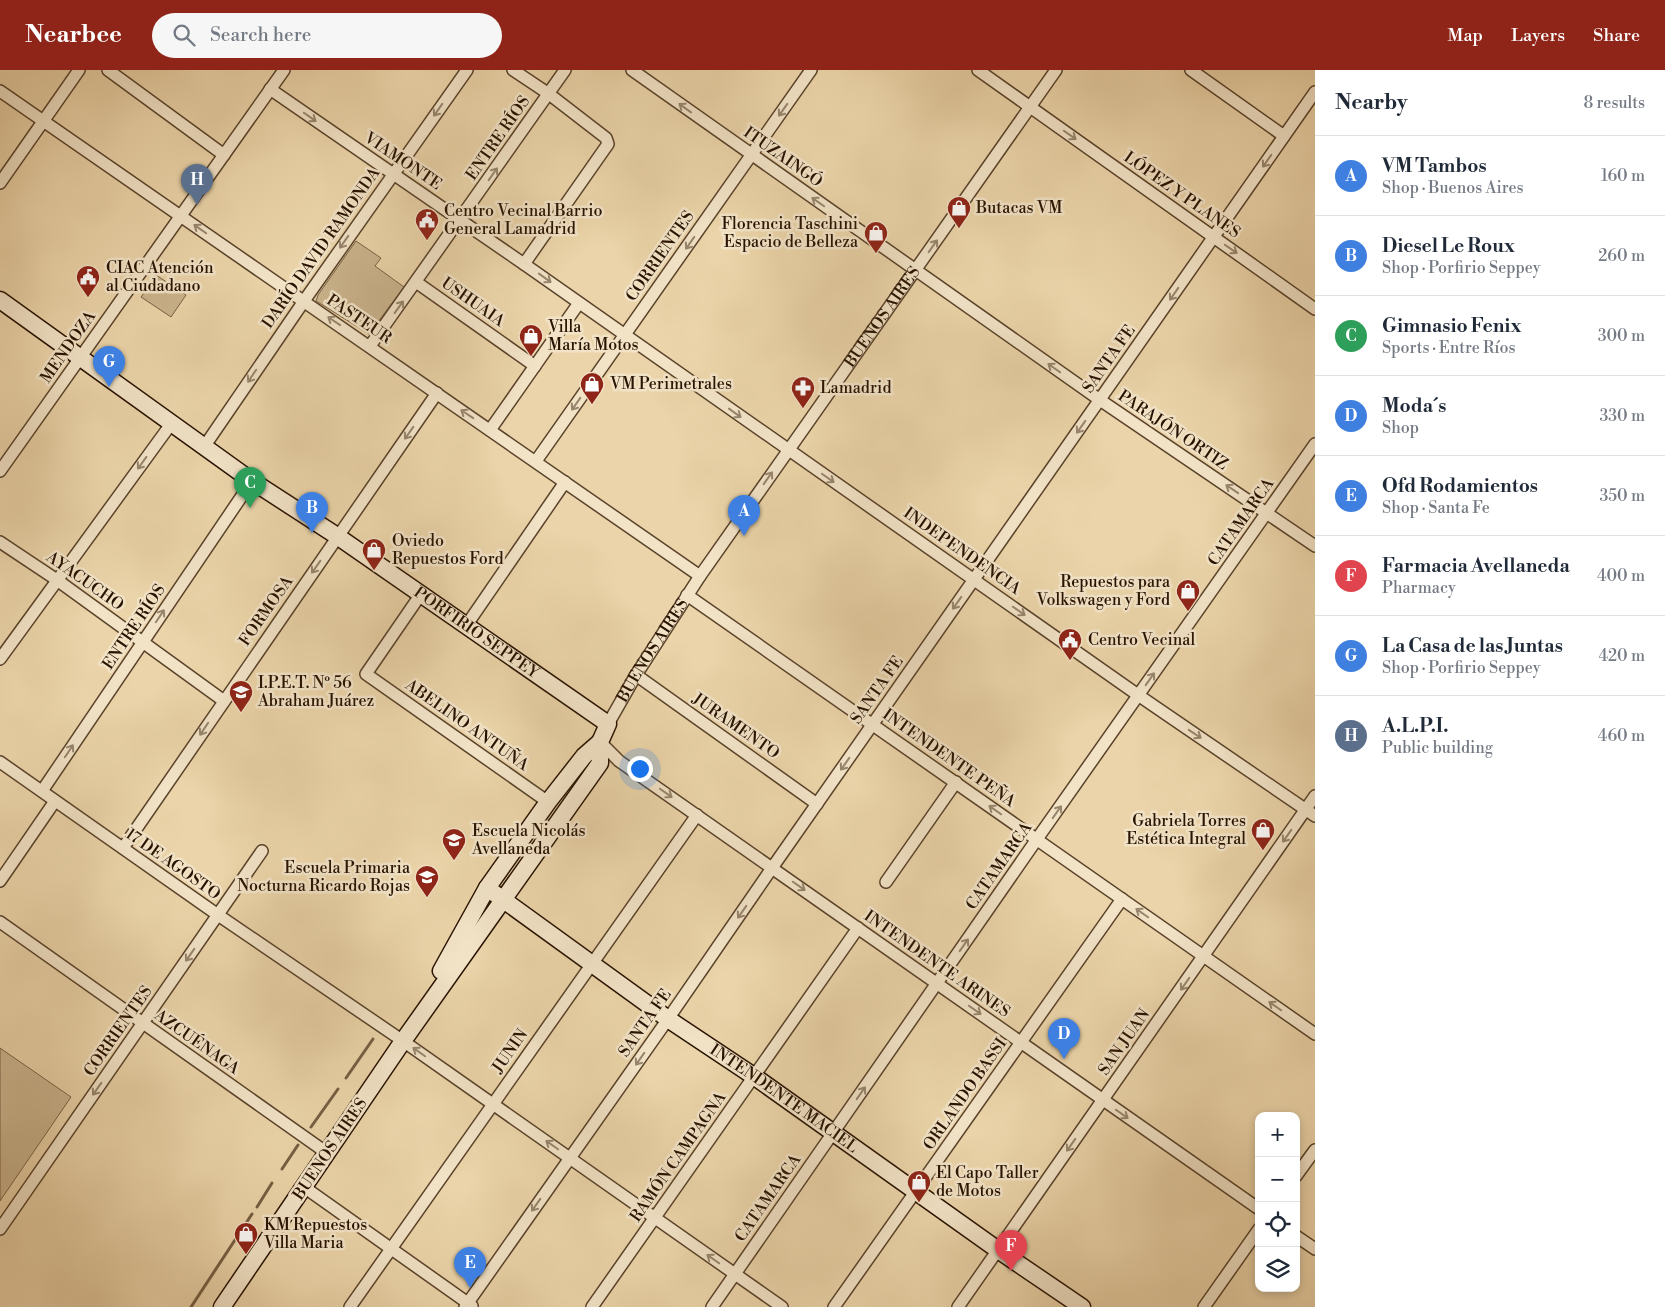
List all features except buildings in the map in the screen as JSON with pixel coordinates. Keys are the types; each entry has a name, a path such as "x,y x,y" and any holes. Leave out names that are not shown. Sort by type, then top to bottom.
{"main road":[{"name":"PORFIRIO SEPPEY","path":"0,300 252,481 337,536 608,724"},
{"name":"BUENOS AIRES","path":"222,1307 403,1041 600,763 600,742 608,724"},
{"name":"BUENOS AIRES","path":"403,1041 487,888 548,802 584,756 600,742"},
{"name":"INTENDENTE MACIEL","path":"487,888 668,1019 755,1077 998,1250 1082,1307"}],"street":[{"path":"0,183 78,70"},
{"path":"108,70 224,155"},
{"name":"MENDOZA","path":"0,471 284,70"},
{"name":"DARÍO DAVID RAMONDA","path":"204,447 466,70"},
{"path":"514,70 549,94 608,141 608,144 524,264"},
{"name":"ENTRE RÍOS","path":"370,346 565,70"},
{"name":"ITUZAINGÓ","path":"632,70 751,156 915,270"},
{"name":"CORRIENTES","path":"536,462 811,70"},
{"path":"978,70 1030,107"},
{"name":"BUENOS AIRES","path":"608,724 636,675 700,576 1056,70"},
{"path":"1191,70 1284,136"},
{"name":"VIAMONTE","path":"270,89 460,219 788,450"},
{"name":"PASTEUR","path":"0,91 700,576"},
{"name":"SANTA FE","path":"469,1306 772,868 1315,92"},
{"name":"LÓPEZ Y PLANES","path":"1030,107 1315,309"},
{"name":"PARAJÓN ORTIZ","path":"915,270 1100,400 1315,546"},
{"name":"USHUAIA","path":"416,282 535,366"},
{"path":"490,430 579,303"},
{"name":"FORMOSA","path":"123,848 437,393"},
{"path":"0,659 171,424"},
{"name":"CATAMARCA","path":"712,1307 1037,839 1315,444"},
{"name":"INDEPENDENCIA","path":"788,450 1138,695 1310,812"},
{"name":"ENTRE RÍOS","path":"42,791 252,481"},
{"path":"466,626 565,482"},
{"name":"AYACUCHO","path":"0,542 57,580 224,701"},
{"name":"ABELINO ANTUÑA","path":"421,594 366,674 548,802"},
{"name":"INTENDENTE PEÑA","path":"687,595 1315,1034"},
{"name":"JURAMENTO","path":"636,675 817,804"},
{"name":"INTENDENTE ARINES","path":"600,742 619,761 1255,1207"},
{"name":"17 DE AGOSTO","path":"0,762 218,915 403,1041 782,1307"},
{"path":"886,882 956,782"},
{"name":"SAN JUAN","path":"958,1307 1204,956 1310,812 1315,796"},
{"path":"0,881 55,801"},
{"name":"JUNIN","path":"350,1307 697,815"},
{"name":"CORRIENTES","path":"0,1229 262,851"},
{"name":"ORLANDO BASSI","path":"834,1307 1122,899"},
{"name":"AZCUÉNAGA","path":"0,922 327,1153"},
{"name":"RAMÓN CAMPAGNA","path":"592,1307 858,928"},
{"path":"1300,1171 1315,1150"},
{"path":"304,1187 469,1306"},
{"path":"1204,1307 1255,1236"},
{"path":"1300,1239 1315,1249"}],"shaded area":[{"path":"356,241 381,258 375,266 404,287 369,334 316,301 318,295"},
{"path":"156,275 186,295 171,317 141,297"},
{"path":"0,1048 71,1097 0,1201"}],"waterway":[{"path":"346,1078 373,1039"},
{"path":"311,1127 338,1089"},
{"path":"282,1169 298,1145"},
{"path":"257,1207 272,1183"},
{"path":"191,1307 252,1214"}],"place":[{"name":"A.L.P.I.","path":"197,205"},
{"name":"Butacas VM","path":"959,229"},
{"name":"Centro Vecinal Barrio General Lamadrid","path":"427,241"},
{"name":"Florencia Taschini Espacio de Belleza","path":"876,254"},
{"name":"CIAC Atención al Ciudadano","path":"88,298"},
{"name":"Villa María Motos","path":"531,357"},
{"name":"La Casa de las Juntas","path":"109,387"},
{"name":"VM Perimetrales","path":"592,405"},
{"name":"Lamadrid","path":"803,409"},
{"name":"Gimnasio Fenix","path":"250,508"},
{"name":"Diesel Le Roux","path":"312,533"},
{"name":"VM Tambos","path":"744,536"},
{"name":"Oviedo Repuestos Ford","path":"374,571"},
{"name":"Repuestos para Volkswagen y Ford","path":"1188,612"},
{"name":"Centro Vecinal","path":"1070,661"},
{"name":"I.P.E.T. Nº 56 Abraham Juárez","path":"241,713"},
{"name":"Gabriela Torres Estética Integral","path":"1263,851"},
{"name":"Escuela Nicolás Avellaneda","path":"454,861"},
{"name":"Escuela Primaria Nocturna Ricardo Rojas","path":"427,898"},
{"name":"Moda´s","path":"1064,1059"},
{"name":"El Capo Taller de Motos","path":"919,1203"},
{"name":"KM Repuestos Villa Maria","path":"246,1255"},
{"name":"Farmacia Avellaneda","path":"1011,1271"},
{"name":"Ofd Rodamientos","path":"470,1288"}]}
